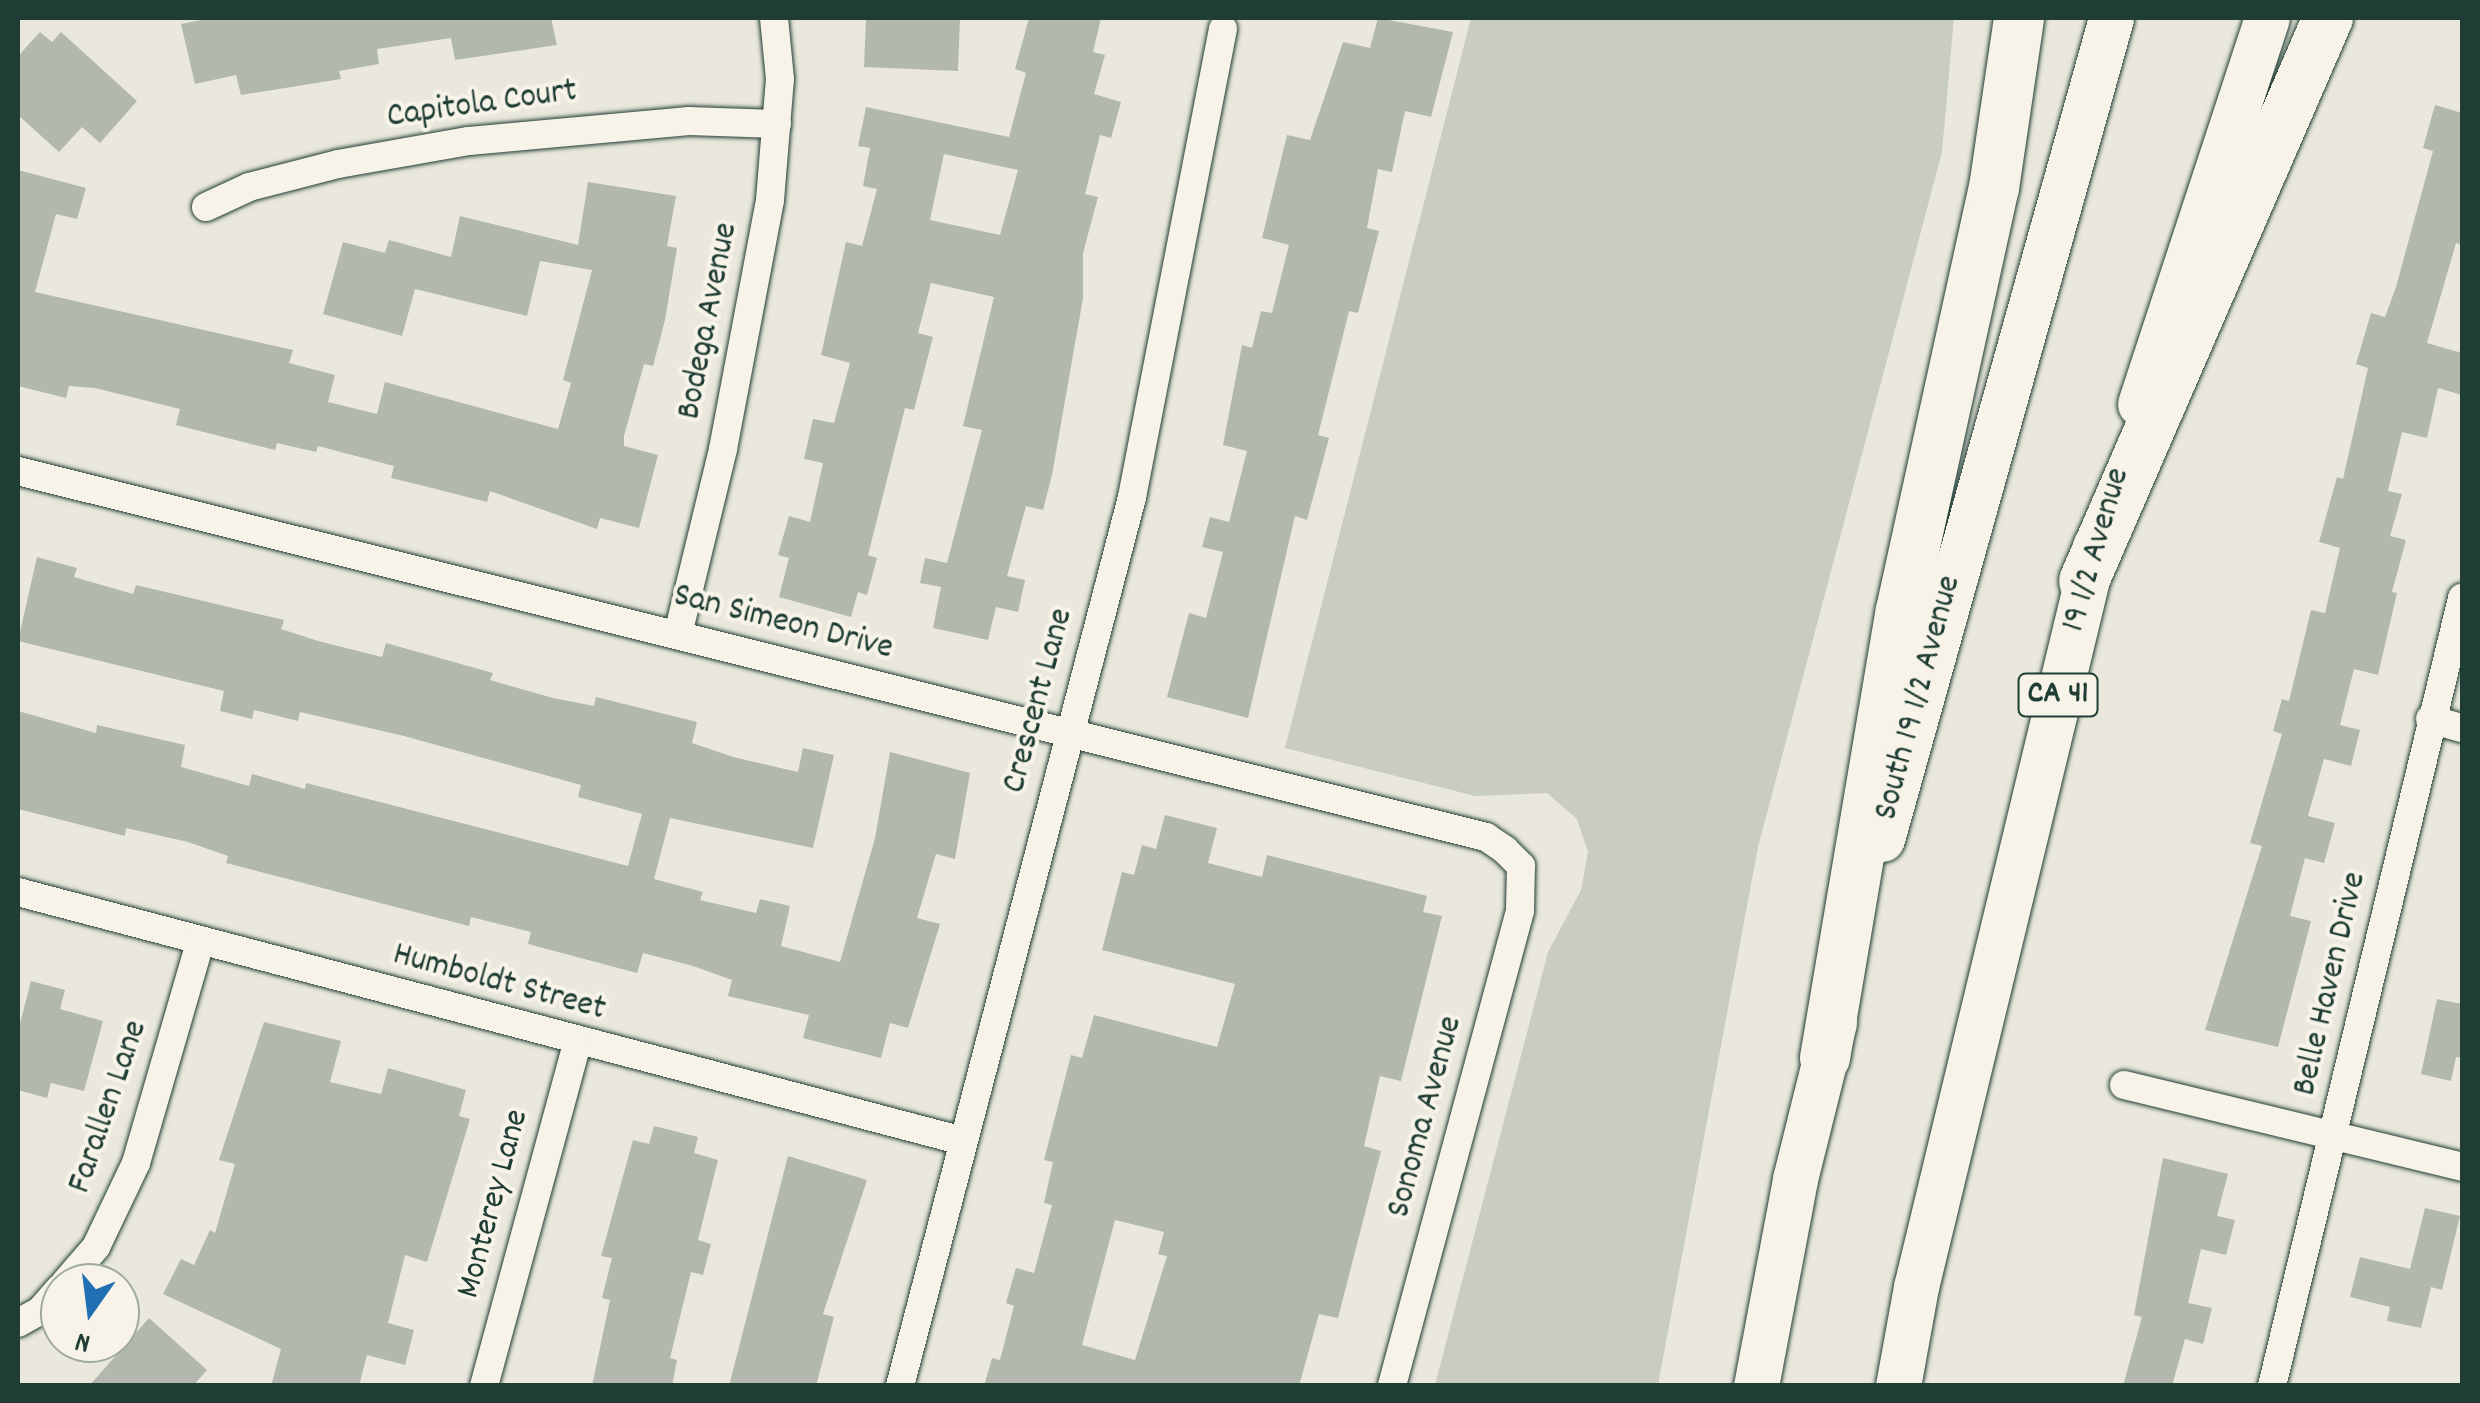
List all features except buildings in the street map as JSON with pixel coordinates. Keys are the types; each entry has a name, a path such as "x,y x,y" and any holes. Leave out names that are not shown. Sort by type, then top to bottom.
{"highway":[{"path":"1824,1058 1901,610 1994,188 2018,18"},
{"name":"South 19 1/2 Avenue","path":"1756,1386 1824,1058 1966,524 2111,18"},
{"name":"19 1/2 Avenue","path":"1898,1386 1916,1287 2084,581 2267,18"},
{"path":"2084,581 2328,18"}],"street":[{"name":"Bodega Avenue","path":"678,634 752,309 778,124 774,18"},
{"name":"Crescent Lane","path":"900,1386 1132,497 1223,29"},
{"name":"Capitola Court","path":"206,208 249,187 338,164 469,141 689,121 778,124"},
{"name":"San Simeon Drive","path":"18,470 1486,837 1521,866"},
{"name":"Belle Haven Drive","path":"2272,1386 2462,598"},
{"path":"2430,719 2462,728"},
{"name":"Sonoma Avenue","path":"1392,1386 1520,911 1521,866"},
{"name":"Humboldt Street","path":"18,892 963,1141"},
{"name":"Farallen Lane","path":"82,1263 96,1247 136,1163 200,943"},
{"name":"Monterey Lane","path":"484,1386 577,1042"},
{"path":"2124,1085 2462,1167"}],"shaded area":[{"path":"1471,18 1954,18 1942,152 1758,847 1658,1385 1435,1385 1548,952 1581,890 1588,852 1577,819 1547,793 1475,796 1285,748"}]}
